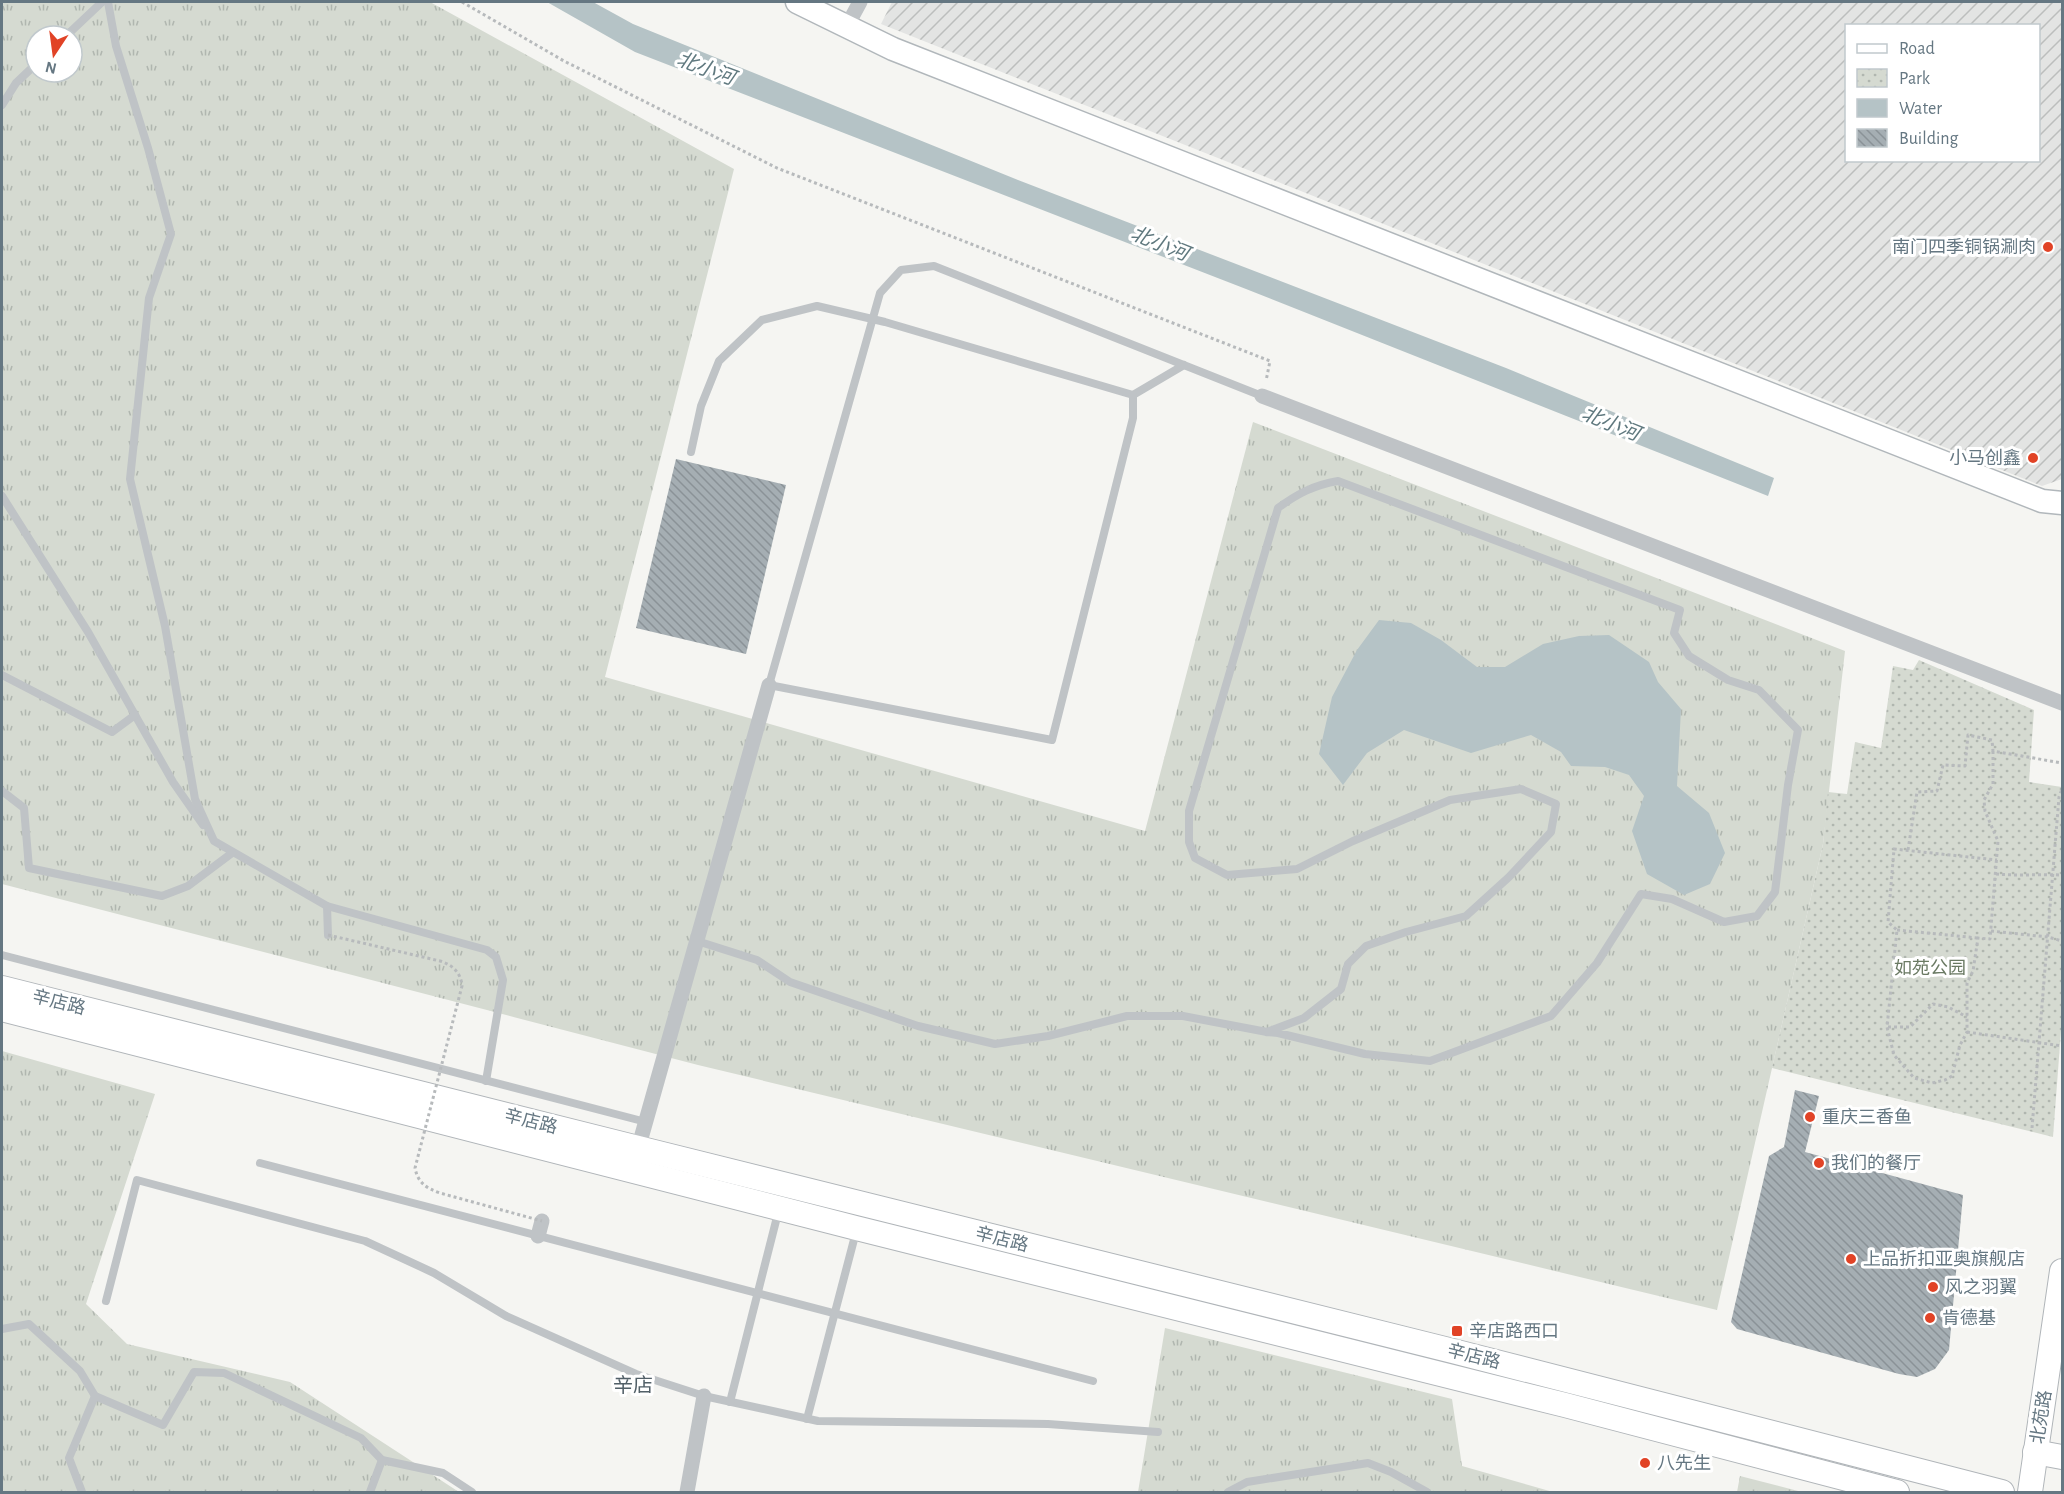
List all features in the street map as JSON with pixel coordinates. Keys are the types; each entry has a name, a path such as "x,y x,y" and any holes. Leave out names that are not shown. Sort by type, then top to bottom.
{"main road":[{"name":"辛店路","path":"2,988 635,1160 779,1208 1565,1405 1897,1492"},
{"name":"辛店路","path":"2,1010 1453,1351 2002,1492"},
{"name":"北苑路","path":"2030,1492 2062,1271"},
{"path":"2036,1452 2062,1457"}],"street":[{"path":"797,2 904,54 2042,501 2062,503"},
{"path":"847,26 860,2"},
{"path":"1262,396 2062,703"},
{"path":"635,1160 769,685"},
{"path":"687,1492 704,1396"}],"lane":[{"path":"79,24 102,2"},
{"path":"108,2 116,46 148,148 171,234 149,298 130,479 165,626 195,799 214,841"},
{"path":"2,105 16,83 24,75"},
{"path":"1133,395 1133,417 1052,740 769,685 880,293 902,270 934,266 1262,396"},
{"path":"691,452 701,406 719,362 762,320 817,306 885,322 1133,395 1184,365"},
{"path":"697,941 757,960 790,982 918,1026 995,1044 1048,1036 1127,1016 1183,1016 1365,1054 1430,1061 1551,1016 1597,963 1641,894 1672,899 1724,922 1756,916 1775,892 1788,785 1798,730 1759,690 1728,680 1689,656 1674,633 1680,610 1338,481 1320,484 1300,492 1278,508 1189,811 1189,842 1195,858 1227,875 1298,869 1353,841 1450,800 1521,789 1556,804 1551,832 1509,877 1466,916 1406,932 1366,946 1348,964 1341,988 1304,1018 1268,1032"},
{"path":"2,496 88,632 173,782 214,841 327,906 487,950 496,957 503,980 486,1081"},
{"path":"2,675 112,732 135,715"},
{"path":"2,791 24,808 29,868 162,896 188,886 232,853"},
{"path":"327,906 328,935"},
{"path":"2,955 646,1122"},
{"path":"260,1163 540,1228 757,1293 1094,1381"},
{"path":"106,1301 137,1180 365,1241 434,1273 506,1316 636,1374 704,1396 828,1422 1048,1424 1158,1432"},
{"path":"730,1402 779,1208"},
{"path":"807,1419 856,1228"},
{"path":"2,1329 29,1324 80,1371 95,1396 164,1425 194,1372 224,1373 361,1438 382,1460 443,1473 472,1492"},
{"path":"82,1492 69,1458 95,1396"},
{"path":"370,1492 382,1460"},
{"path":"1228,1492 1247,1482 1368,1463 1391,1472 1426,1492"}],"path":[{"path":"462,2 564,61 777,168 1270,361 1262,396"},
{"path":"1908,850 1917,792 1937,791 1943,765 1965,766 1968,735 1992,740 1993,783 1984,800 1985,811 1998,841 1990,939 1897,930 1888,922 1894,849 1996,860"},
{"path":"1993,751 2062,763"},
{"path":"2032,1128 2059,797 2062,789"},
{"path":"1996,874 2062,875"},
{"path":"1897,930 1887,1027 1894,1055 1914,1078 1932,1083 1952,1076 1966,1032 1967,983 1973,971 1978,938"},
{"path":"1991,931 2048,937 2062,941"},
{"path":"328,935 440,961 454,968 461,979 462,986 416,1168 417,1175 427,1188 540,1228"},
{"path":"1887,1027 1910,1027 1933,1004 1948,1007 1967,1017"},
{"path":"1966,1032 2062,1046"}],"shaded area":[{"path":"892,2 2062,2 2062,479 2042,486 881,24"}],"green space":[{"path":"2,2 430,2 734,169 605,677 1145,831 1253,422 1845,651 1823,844 1717,1310 698,1065 2,884"},
{"name":"如苑公园","path":"1919,660 2034,710 2029,782 2062,787 2062,1018 2053,1137 1772,1068 1823,844 1828,792 1847,794 1855,742 1881,748 1893,666 1913,670"},
{"path":"2,1051 155,1094 86,1304 127,1344 290,1382 459,1492 2,1492"},
{"path":"1165,1328 1452,1399 1462,1466 1553,1492 1138,1492"},
{"path":"1740,1476 1802,1492 1737,1492"}],"water":[{"name":"北小河","path":"547,2 593,2 633,24 1018,180 1506,368 1774,478 1768,496 1246,289 635,52"},
{"path":"1379,620 1411,623 1441,640 1477,667 1505,667 1543,644 1579,636 1609,635 1649,662 1658,682 1681,709 1677,786 1709,813 1725,853 1710,884 1684,895 1647,874 1632,831 1644,796 1629,775 1605,767 1571,766 1561,752 1531,735 1471,753 1404,730 1367,753 1343,785 1319,754 1332,697 1357,650"}],"building":[{"path":"676,459 786,485 746,654 636,628"},
{"name":"上品折扣亚奥旗舰店","path":"1795,1090 1819,1096 1805,1152 1963,1195 1949,1350 1935,1369 1917,1377 1899,1374 1737,1329 1731,1322 1769,1156 1784,1147"}],"place":[{"name":"南门四季铜锅涮肉","path":"2048,247"},
{"name":"小马创鑫","path":"2033,458"},
{"name":"重庆三香鱼","path":"1810,1117"},
{"name":"我们的餐厅","path":"1819,1163"},
{"name":"上品折扣亚奥旗舰店","path":"1851,1259"},
{"name":"风之羽翼","path":"1933,1287"},
{"name":"肯德基","path":"1930,1318"},
{"name":"辛店路西口","path":"1457,1331"},
{"name":"八先生","path":"1645,1463"}],"district":[{"name":"辛店","path":"633,1385"}]}
